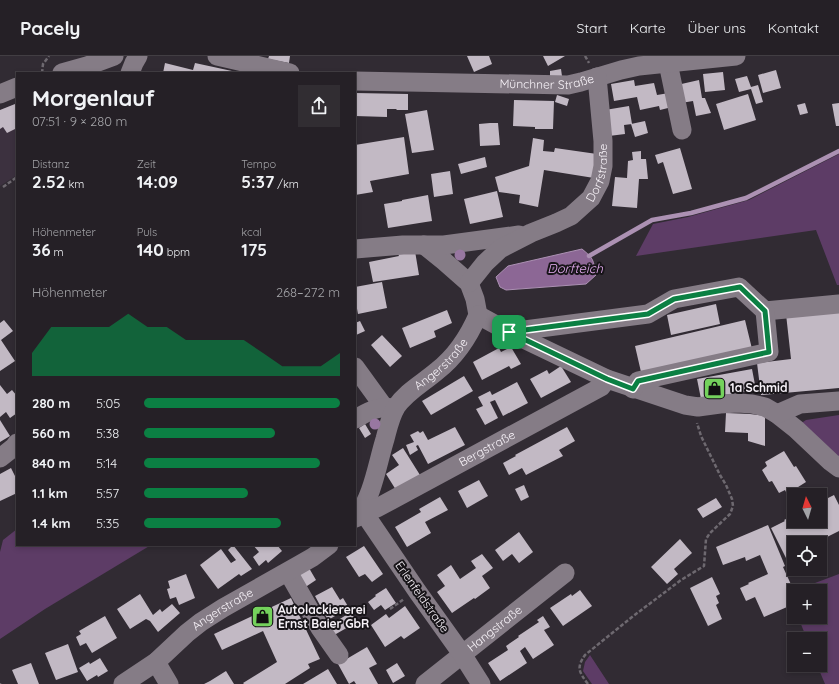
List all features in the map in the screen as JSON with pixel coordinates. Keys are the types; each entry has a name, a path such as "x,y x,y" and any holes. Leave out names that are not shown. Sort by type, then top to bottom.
{"street":[{"path":"70,72 93,69 114,56"},
{"path":"130,72 138,56"},
{"path":"217,56 286,72"},
{"name":"Münchner Straße","path":"356,81 568,85 639,66 736,56"},
{"path":"668,63 682,130"},
{"name":"Dorfstraße","path":"469,283 485,264 500,250 531,233 571,216 591,198 596,190 600,181 603,166 603,142 597,77"},
{"path":"0,94 16,87"},
{"name":"Dorfstraße","path":"356,249 403,245 444,245 531,233"},
{"path":"424,246 469,283 475,299 478,315 509,332 607,379 685,406 698,407 738,403 765,407 777,414 796,429 839,468"},
{"path":"509,332 648,314 674,299 740,287 765,311 769,352 638,381 633,389"},
{"path":"765,311 839,304"},
{"name":"Angerstraße","path":"359,515 372,487 389,425 390,407 402,400 447,363 460,348 472,329 478,315"},
{"path":"356,368 390,407"},
{"name":"Bergstraße","path":"359,515 377,508 601,387 607,379"},
{"path":"777,414 800,404 839,400"},
{"path":"356,418 372,410 390,407"},
{"path":"0,458 16,444"},
{"name":"Erlenfeldstraße","path":"359,515 414,587 462,654 481,684"},
{"name":"Angerstraße","path":"123,684 156,662 201,622 288,572 328,546"},
{"path":"288,572 320,628 339,655"},
{"name":"Hangstraße","path":"425,684 565,573"},
{"path":"156,662 169,684"}],"path":[{"path":"42,72 43,64 49,56"},
{"path":"3,186 16,178"},
{"path":"588,684 580,672 580,662 585,655 681,580 704,566 706,539 710,533 730,514 733,506 732,499 701,436 697,422 698,407"}],"shaded area":[{"path":"15,104 16,106 16,176 0,186 0,110"},
{"path":"839,154 839,285 837,285 816,230 636,256 653,224 688,217 749,200"},
{"path":"839,415 839,459 800,424 806,420"},
{"path":"16,530 16,546 149,546 45,609 0,639 0,552 3,540"},
{"path":"839,574 839,684 825,684 820,672 827,672 827,632 804,632 801,624 827,624 827,584 812,584"},
{"path":"590,655 609,684 592,684 583,671 585,662"}],"water":[{"name":"Dorfteich","path":"582,249 592,260 596,275 586,284 506,290 500,287 496,277 508,266"}],"building":[{"path":"269,56 290,56 289,63 268,59"},
{"path":"467,56 489,56 492,64 474,72"},
{"path":"543,56 565,56 548,66"},
{"path":"165,63 193,70 195,63 232,71 232,72 163,72"},
{"path":"561,69 562,76 550,77 550,71"},
{"path":"776,70 781,88 763,93 758,75"},
{"path":"723,72 725,90 705,92 703,74"},
{"path":"747,76 751,87 758,85 763,102 756,104 751,89 739,92 735,79"},
{"path":"634,80 635,86 654,83 657,95 669,93 672,107 660,110 659,106 640,110 637,97 614,101 611,84"},
{"path":"699,80 702,98 705,98 711,113 696,116 693,101 681,103 677,85"},
{"path":"356,93 408,94 408,110 387,109 387,117 356,116"},
{"path":"748,94 756,120 724,130 716,104"},
{"path":"557,95 569,99 567,106 555,102"},
{"path":"514,100 554,101 553,129 535,129 535,127 513,126"},
{"path":"805,103 808,113 800,115 797,105"},
{"path":"839,103 839,126 836,126 832,104"},
{"path":"15,104 16,128 7,133 3,127 0,129 0,110"},
{"path":"629,106 632,124 624,125 625,134 609,136 605,110"},
{"path":"427,110 434,150 412,153 405,114"},
{"path":"645,121 648,133 635,137 631,124"},
{"path":"498,123 500,145 480,146 479,124"},
{"path":"404,137 409,174 370,181 373,192 356,195 356,145"},
{"path":"533,138 544,140 543,151 554,152 555,148 597,154 594,178 544,170 538,207 519,203 520,195 499,192 495,177 529,166"},
{"path":"680,148 692,189 673,194 663,162 658,164 655,155"},
{"path":"641,151 641,159 646,159 648,179 639,179 637,208 612,206 615,177 627,178 628,161 633,160 632,152"},
{"path":"485,157 487,167 461,174 458,164"},
{"path":"450,171 453,194 434,197 431,174"},
{"path":"497,191 503,217 470,224 464,199"},
{"path":"428,195 432,221 388,228 384,204"},
{"path":"415,251 419,275 373,282 369,262"},
{"path":"382,282 387,308 358,314 356,303 356,287"},
{"path":"716,304 720,324 671,335 667,315"},
{"path":"839,308 839,388 761,395 757,363 791,359 786,314"},
{"path":"447,310 452,323 434,331 436,337 410,348 402,328"},
{"path":"4,320 13,331 1,340 15,361 0,371 0,323"},
{"path":"745,320 753,353 641,372 635,346"},
{"path":"360,321 365,331 356,335 356,323"},
{"path":"382,335 402,356 390,367 371,345"},
{"path":"511,347 521,364 511,369 509,366 482,380 473,362 499,348 501,352"},
{"path":"561,366 571,382 541,398 530,379 547,370 549,374"},
{"path":"752,369 756,390 701,399 697,379"},
{"path":"464,376 473,391 431,415 422,401"},
{"path":"517,382 528,403 503,416 495,400 490,402 498,418 485,425 476,409 483,406 478,397 490,391 492,395"},
{"path":"0,385 7,394 12,390 16,395 16,414 10,418 6,412 0,417"},
{"path":"726,413 765,416 765,446 748,441 748,433 725,432"},
{"path":"0,420 10,436 0,442"},
{"path":"365,424 371,434 365,438 359,428"},
{"path":"455,427 465,445 428,464 418,445 416,446 418,450 410,455 406,445 414,442 410,435 418,431 420,433 423,431 428,440"},
{"path":"567,427 575,441 559,450 563,456 526,475 522,468 509,475 503,463"},
{"path":"403,448 420,475 396,490 386,474 399,465 392,455"},
{"path":"784,451 806,482 796,488 787,488 787,494 785,490 779,493 772,481 769,482 762,470 767,466 765,462"},
{"path":"11,468 16,478 16,493 0,501 0,474"},
{"path":"479,480 488,496 467,508 458,491"},
{"path":"524,485 529,497 521,501 515,489"},
{"path":"834,495 839,505 839,531 827,537 787,536 787,560 771,528 787,518 787,528 827,528 827,498"},
{"path":"440,497 448,510 425,522 431,533 407,547 395,527 421,512 419,509"},
{"path":"716,498 722,507 703,518 697,509"},
{"path":"768,525 791,584 787,584 787,607 764,617 755,597 746,601 740,588 768,574 760,555 746,561 745,557 723,565 716,547"},
{"path":"519,532 533,552 519,563 512,554 503,561 495,550"},
{"path":"680,539 692,553 674,569 678,574 667,584 651,567"},
{"path":"234,546 252,569 241,576 239,574 218,589 200,565 221,549 231,563 236,560 228,550"},
{"path":"254,546 278,546 282,551 268,563 266,560 259,566 253,557 259,552"},
{"path":"364,546 383,574 372,582 365,574 359,577 346,557"},
{"path":"482,554 493,568 482,576 490,588 452,613 437,592 445,586 437,575 451,565 460,579 476,568 471,561"},
{"path":"309,568 316,580 304,588 296,576"},
{"path":"186,574 195,598 179,605 176,597 170,599 167,589 170,588 168,581"},
{"path":"712,577 720,594 716,596 719,603 716,605 722,619 708,626 690,588"},
{"path":"332,587 340,600 343,598 349,608 328,620 315,596"},
{"path":"386,588 396,603 385,610 381,605 374,610 368,602 376,596 375,595"},
{"path":"580,590 592,606 563,626 550,608 571,594 572,596"},
{"path":"140,594 153,615 160,609 162,612 172,604 180,613 158,632 150,621 146,619 130,629 117,609"},
{"path":"291,598 320,659 308,664 310,668 285,684 244,684 243,683 277,662 263,631 222,650 214,634"},
{"path":"405,606 420,628 404,639 401,636 385,647 371,625 386,614 389,618"},
{"path":"351,612 357,622 329,638 324,629"},
{"path":"105,616 117,638 92,653 86,643 80,646 76,637 81,634 79,631"},
{"path":"543,616 550,627 544,630 554,645 533,659 525,647 520,651 527,663 500,681 488,663 508,650 506,646 539,622 537,620"},
{"path":"68,644 78,672 56,680 45,653"},
{"path":"367,647 377,664 369,668 378,684 356,684 354,681 349,684 338,664"},
{"path":"100,658 108,671 87,681 79,668"},
{"path":"31,663 39,684 18,684 12,670"},
{"path":"397,663 405,676 393,683 386,670"},
{"path":"328,669 337,684 303,684"},
{"path":"226,671 234,684 204,684 210,681"}],"waterway":[{"path":"589,256 652,220 691,213 746,198 839,151"}],"place":[{"name":"1a Schmid","path":"714,388"},
{"name":"Autolackiererei Ernst Baier GbR","path":"263,617"}],"route":[{"path":"740,287 765,311 769,352 638,381 633,389 607,379 509,332 648,314 674,299 740,287"}]}
